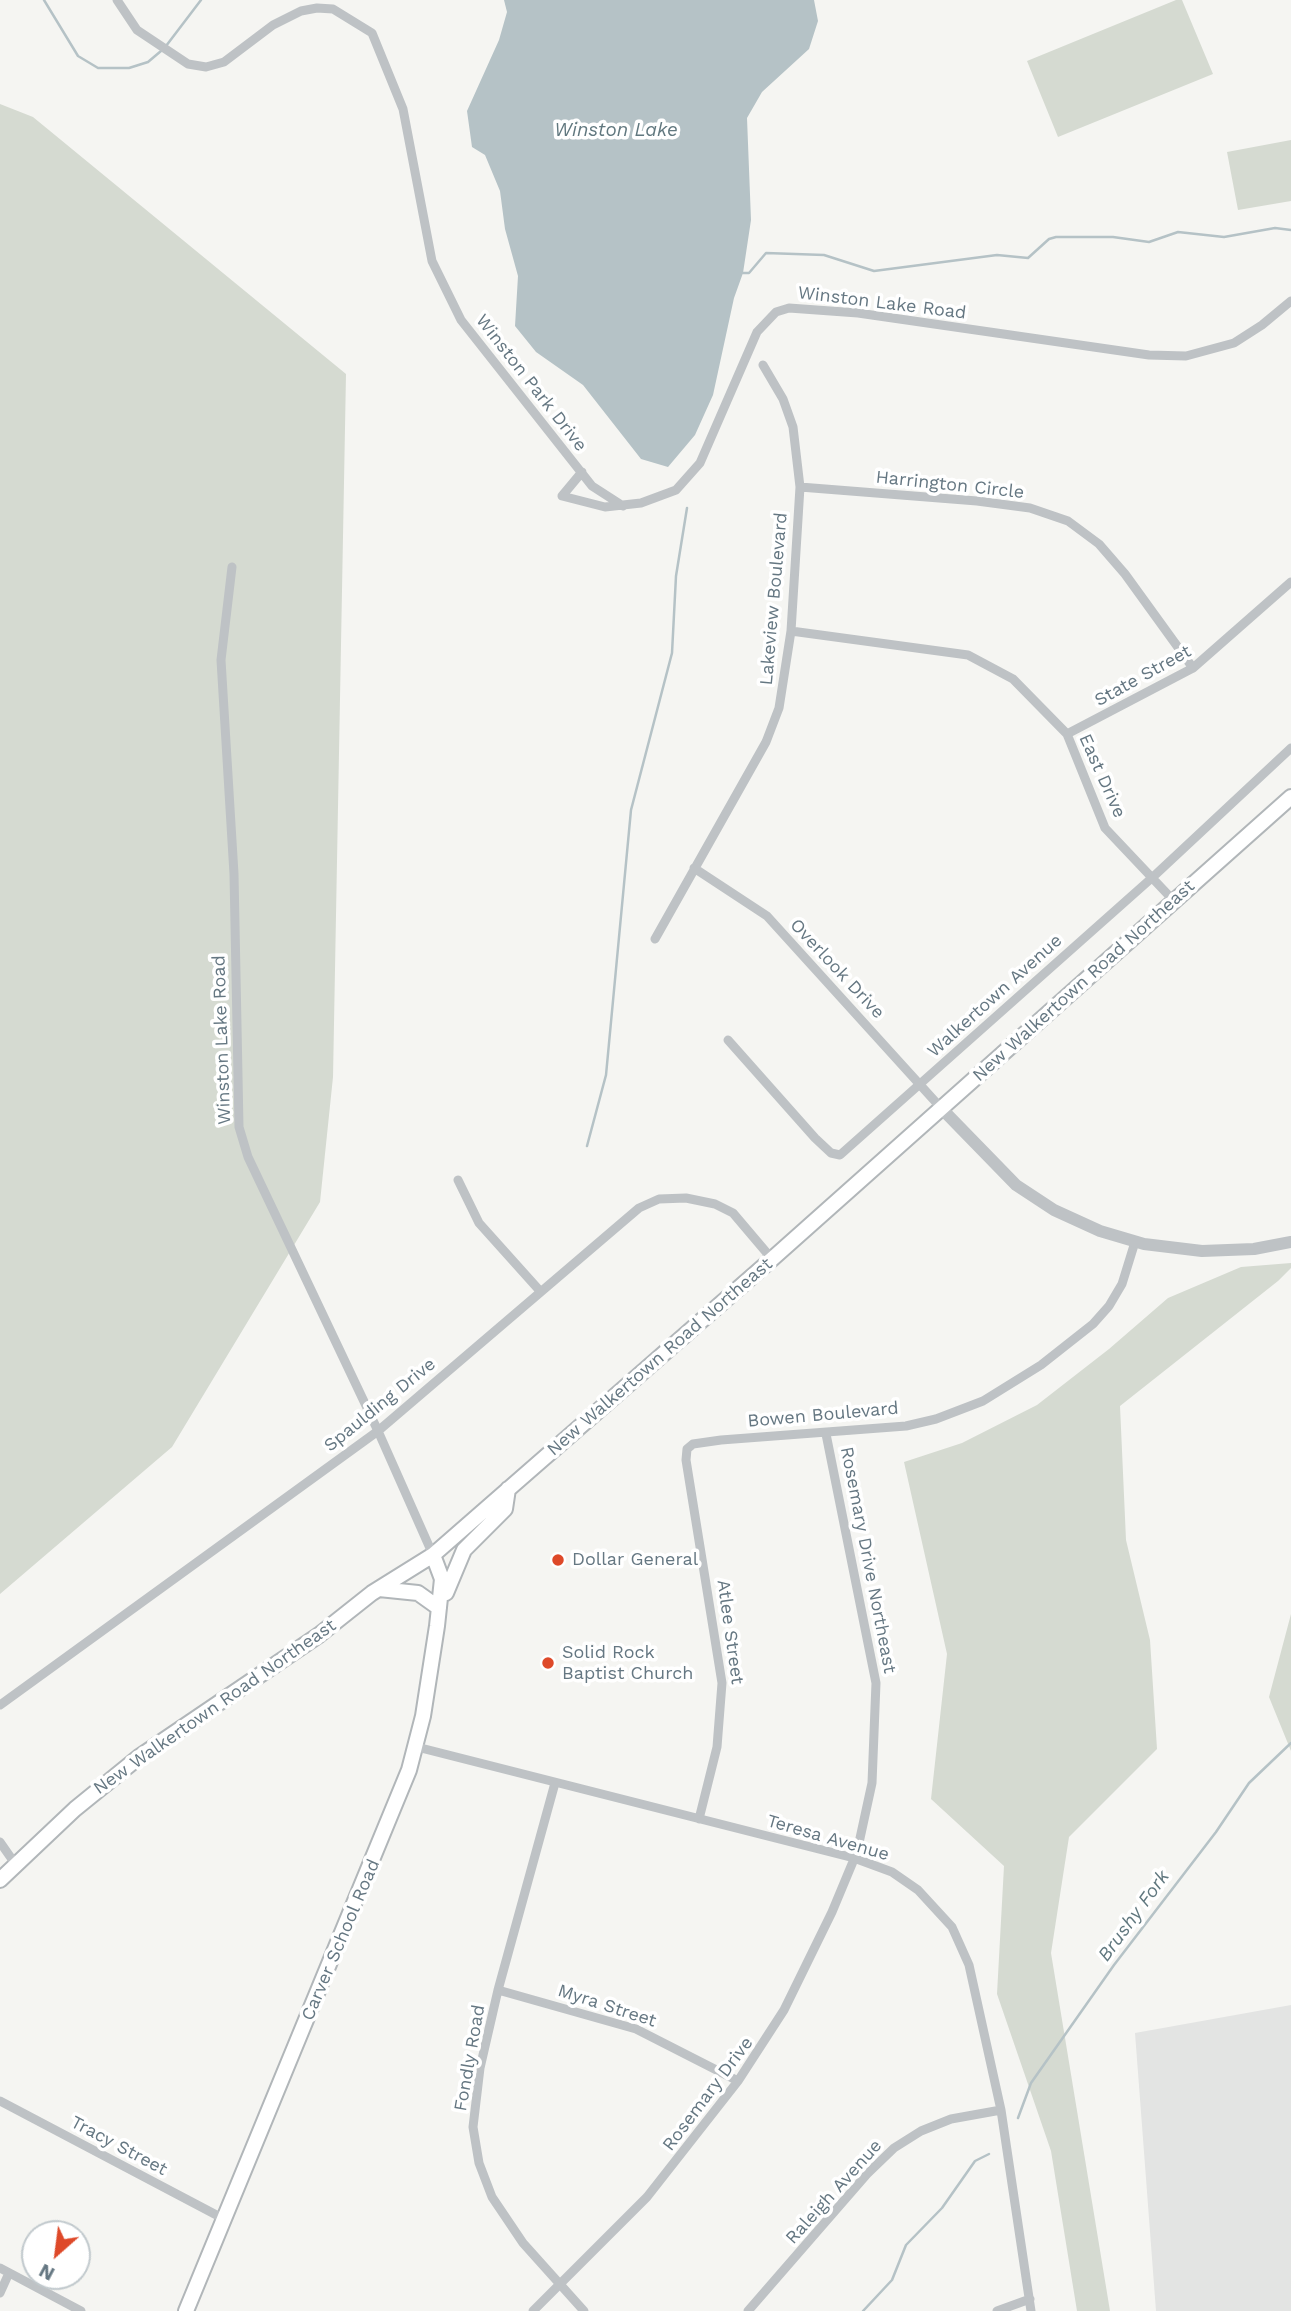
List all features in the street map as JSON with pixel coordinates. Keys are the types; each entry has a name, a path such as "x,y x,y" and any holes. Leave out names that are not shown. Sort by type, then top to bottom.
{"main road":[{"name":"New Walkertown Road Northeast","path":"0,1880 75,1808 139,1757 319,1635 379,1588 433,1555 942,1109 1291,797"},
{"path":"379,1588 418,1593 439,1608 464,1550 505,1509 508,1489"},
{"name":"Carver School Road","path":"186,2311 395,1809 417,1746 442,1579 433,1555"}],"street":[{"name":"Winston Park Drive","path":"117,0 137,30 188,64 206,67 224,62 273,25 302,11 333,9 372,33 403,108 432,261 461,320 592,485 623,506"},
{"name":"Winston Lake Road","path":"582,472 562,496 605,507 623,506 667,494 692,474 708,446 757,332 780,310 808,307 1149,355 1186,356 1234,343 1291,301"},
{"name":"Lakeview Boulevard","path":"655,939 766,742 779,708 791,631 800,487 793,427 783,398 763,365"},
{"name":"Harrington Circle","path":"800,487 977,501 1030,508 1068,521 1100,544 1157,615 1193,668"},
{"name":"Winston Lake Road","path":"232,567 221,660 234,874 239,1126 248,1157 378,1431 433,1555"},
{"name":"State Street","path":"1067,734 1193,668 1291,582"},
{"name":"East Drive","path":"791,631 932,649 981,660 1020,685 1067,734 1105,828 1154,876 1174,901"},
{"name":"Walkertown Avenue","path":"728,1040 815,1138 836,1155 845,1152 1154,876 1291,748"},
{"name":"Overlook Drive","path":"694,868 767,916 942,1109"},
{"path":"942,1109 1004,1175 1073,1220 1135,1242 1202,1251 1254,1249 1291,1241"},
{"path":"458,1180 479,1223 540,1291"},
{"name":"Spaulding Drive","path":"0,1705 378,1431 639,1208 659,1199 685,1198 715,1204 733,1213 772,1259"},
{"name":"Bowen Boulevard","path":"687,1449 694,1444 720,1440 886,1429 936,1419 1003,1390 1083,1333 1101,1315 1122,1284 1135,1242"},
{"name":"Rosemary Drive Northeast","path":"827,1434 876,1683 872,1783 854,1858"},
{"name":"Atlee Street","path":"687,1449 722,1671 720,1726 699,1819"},
{"name":"Teresa Avenue","path":"417,1746 854,1858 878,1866 918,1890 952,1927 969,1965 1001,2110 1031,2311"},
{"name":"Fondly Road","path":"555,1783 498,1990 474,2104 473,2127 479,2163 492,2197 504,2217 559,2285 584,2311"},
{"path":"0,1842 16,1865"},
{"name":"Rosemary Drive","path":"533,2311 647,2197 738,2081 784,2010 854,1858"},
{"name":"Myra Street","path":"498,1990 636,2029 738,2081"},
{"name":"Tracy Street","path":"0,2101 224,2219"},
{"name":"Raleigh Avenue","path":"748,2311 867,2174 894,2148 921,2131 951,2119 1001,2110"},
{"path":"0,2293 4,2270 80,2311"},
{"path":"997,2311 1030,2299"}],"shaded area":[{"path":"1176,0 1182,0 1213,74 1058,137 1027,61"},
{"path":"0,104 33,117 346,374 333,1077 320,1202 172,1447 0,1594"},
{"path":"1291,140 1291,201 1238,210 1227,152"},
{"path":"1291,1263 1291,1268 1278,1281 1120,1406 1126,1540 1150,1640 1157,1749 1069,1837 1051,1953 1110,2311 1077,2311 1051,2151 997,1994 1004,1866 931,1799 947,1654 904,1462 962,1443 1037,1405 1109,1349 1168,1298 1241,1267"},
{"path":"1291,1614 1291,1751 1269,1697"},
{"path":"1291,2005 1291,2311 1156,2311 1135,2033"}],"water":[{"name":"Winston Lake","path":"504,0 814,0 818,21 809,49 762,92 747,118 751,220 743,273 734,298 713,395 695,435 668,467 641,459 583,385 536,352 515,326 518,276 505,229 500,191 485,155 472,147 467,111 499,40 507,12"}],"waterway":[{"path":"44,0 78,56 98,68 129,68 148,62 161,51"},
{"path":"166,46 201,0"},
{"path":"743,273 749,273 766,253 824,255 874,271 997,255 1028,258 1049,239 1056,237 1113,237 1149,242 1178,232 1224,237 1275,228 1291,230"},
{"path":"587,1146 606,1075 631,810 672,653 676,576 687,508"},
{"name":"Brushy Fork","path":"1018,2118 1031,2083 1114,1965 1216,1832 1249,1783 1291,1743"},
{"name":"Brushy Fork","path":"863,2311 892,2280 906,2245 942,2208 975,2161 989,2154"}],"place":[{"name":"Dollar General","path":"558,1560"},
{"name":"Solid Rock Baptist Church","path":"548,1663"}]}
